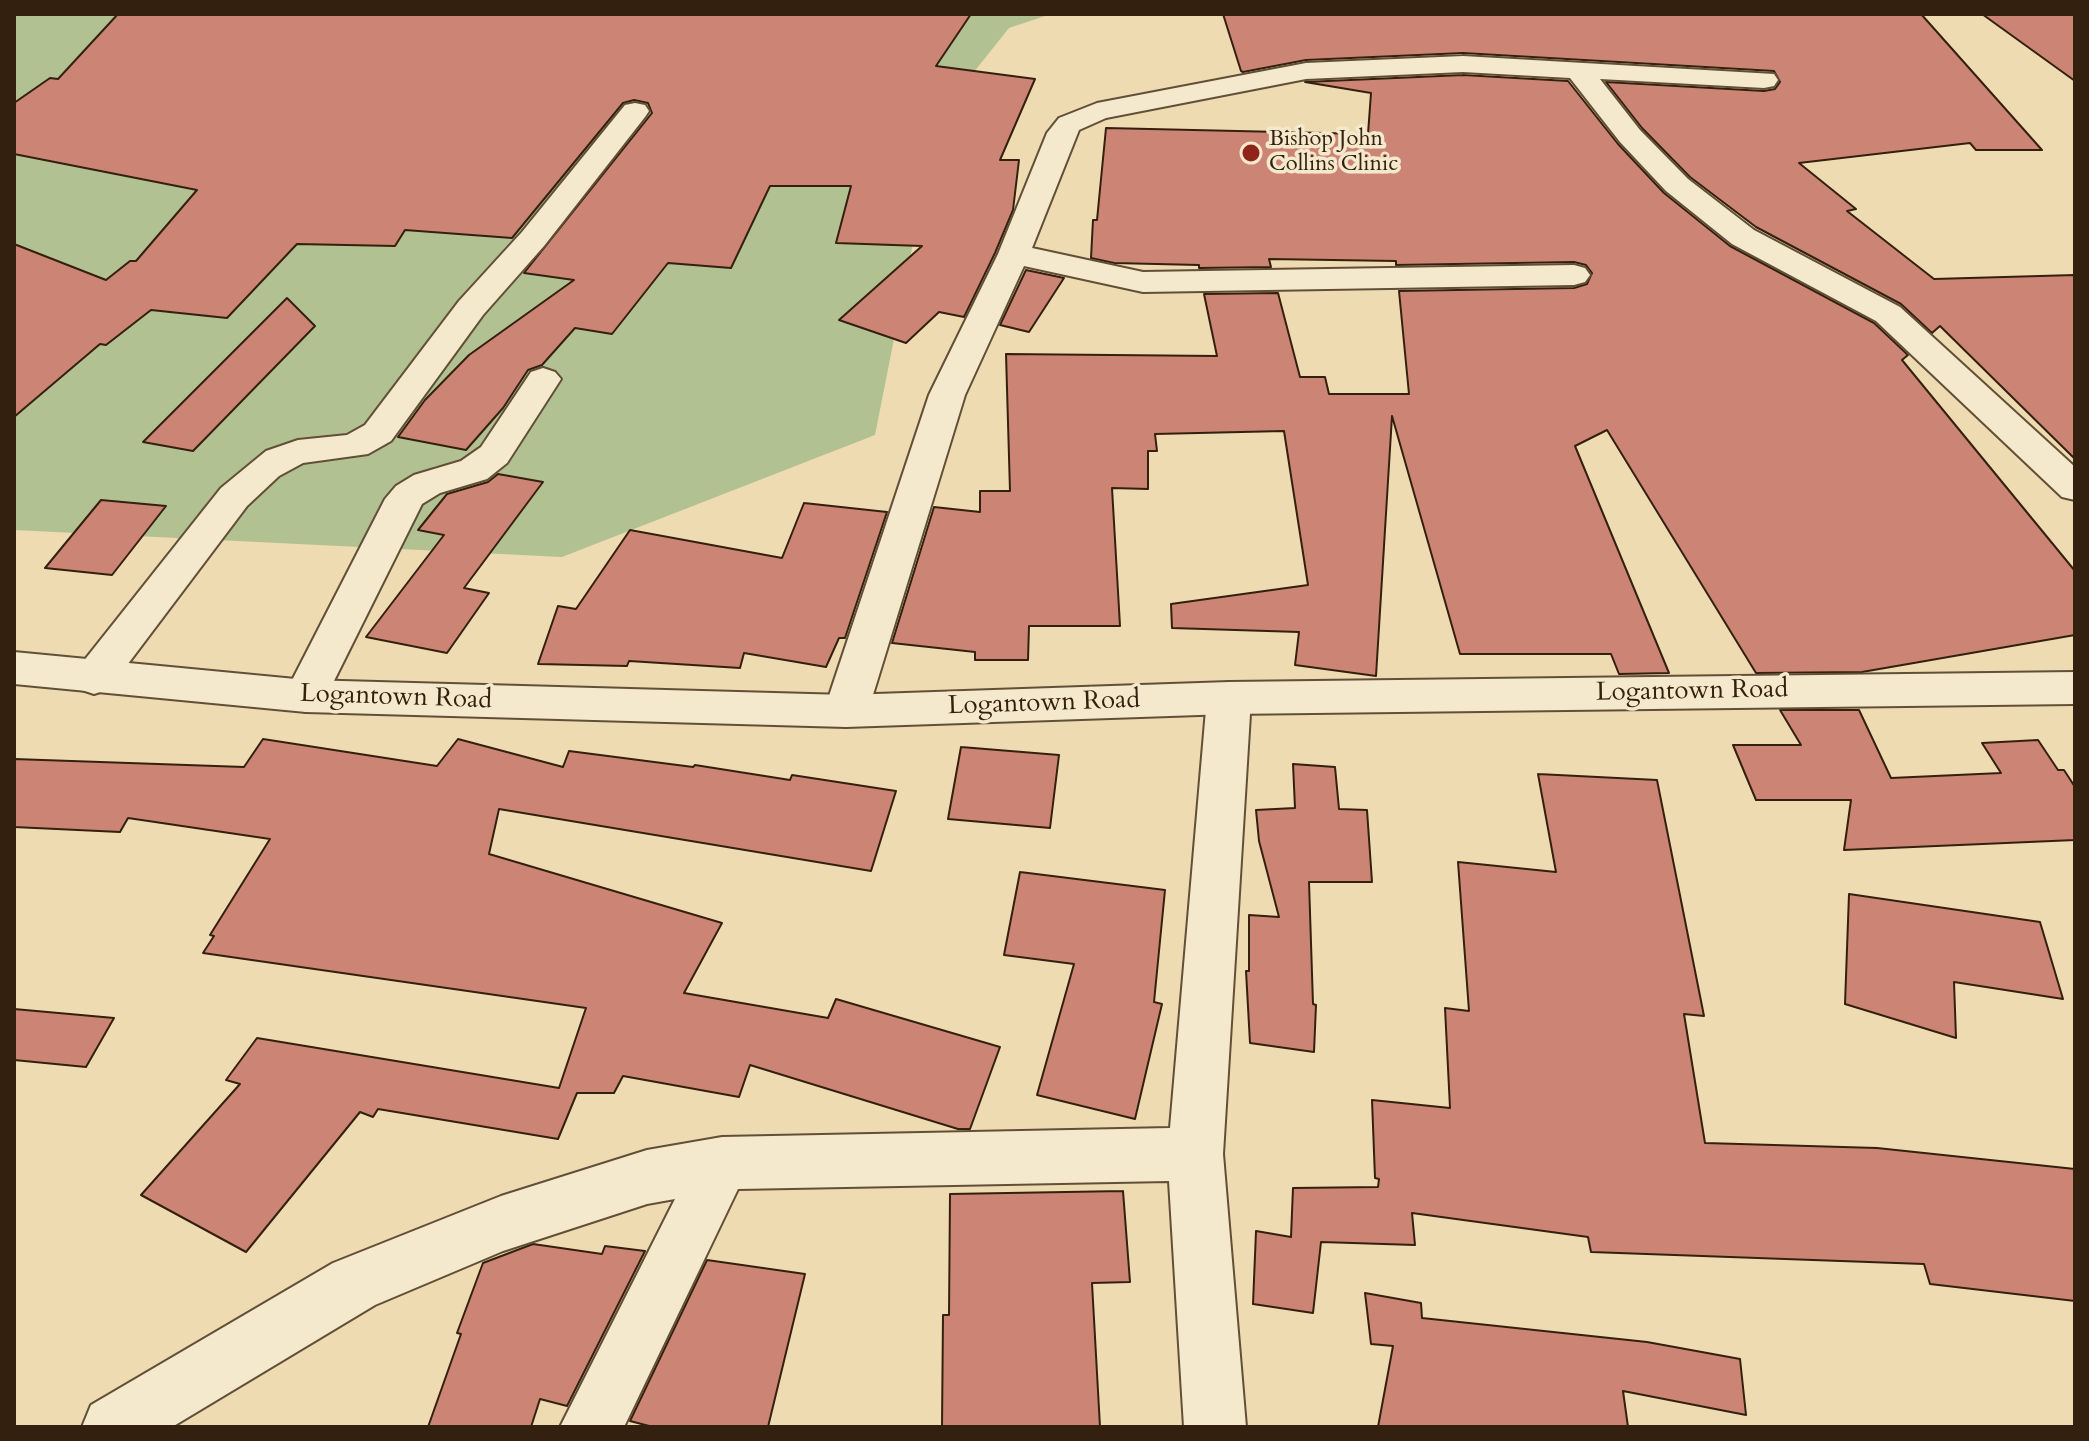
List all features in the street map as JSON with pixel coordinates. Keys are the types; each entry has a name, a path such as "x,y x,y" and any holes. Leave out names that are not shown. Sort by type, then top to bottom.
{"street":[{"path":"846,711 947,395 1014,254 1061,133 1069,124 1097,111 1306,71 1348,67 1463,64 1764,80"},
{"path":"1577,69 1630,136 1677,185 1743,237 1888,314 2075,488"},
{"path":"94,678 234,497 266,468 298,452 355,446 378,433 471,308 533,239 635,111"},
{"path":"1014,254 1143,282 1574,275"},
{"path":"306,696 399,508 409,495 427,484 474,470 494,455 543,379"},
{"name":"Logantown Road","path":"14,668 306,696 846,711 1229,698 2075,688"},
{"path":"1215,1427 1195,1154 1229,698"},
{"path":"113,1427 354,1284 501,1224 647,1177 722,1163 1195,1154"},
{"path":"591,1427 722,1163"}],"green space":[{"path":"14,14 1051,14 1009,28 938,117 875,435 562,557 14,530"}],"building":[{"path":"118,14 971,14 936,66 1035,79 1000,160 1019,160 1013,210 964,317 939,312 906,343 839,320 922,246 836,243 851,186 770,186 731,268 668,263 612,334 575,328 542,365 528,370 503,408 466,450 398,437 425,400 469,355 574,280 524,273 652,113 648,103 634,100 623,103 512,238 405,230 395,246 297,244 227,318 151,310 106,345 100,344 14,417 14,244 106,280 130,261 136,261 197,190 14,154 14,103 50,78 58,79"},
{"path":"1223,14 1921,14 2042,150 1976,150 1970,143 1799,163 1856,209 1847,211 1934,279 2075,275 2075,459 1940,326 1932,333 1901,304 1756,227 1690,177 1642,128 1606,82 1764,91 1775,89 1780,82 1774,71 1463,53 1306,60 1243,72"},
{"path":"1982,14 2075,14 2075,81"},
{"path":"1463,75 1568,81 1618,144 1664,193 1730,246 1874,323 1908,355 1902,360 2075,571 2075,635 1862,672 1756,673 1607,430 1575,446 1669,673 1619,674 1611,654 1460,654 1392,416 1376,676 1295,665 1299,632 1172,628 1171,604 1308,585 1284,431 1155,434 1157,451 1148,451 1148,489 1112,488 1120,626 1029,626 1028,660 975,660 975,652 892,643 934,507 980,512 980,491 1010,491 1006,354 1217,356 1204,294 1278,293 1300,377 1325,377 1329,394 1409,394 1399,291 1574,288 1587,284 1592,273 1586,265 1574,262 1396,265 1396,261 1269,259 1271,267 1199,268 1199,265 1114,263 1091,258 1106,128 1368,134 1371,93 1305,82"},
{"path":"1026,270 1064,278 1029,332 1000,325"},
{"path":"287,298 315,326 193,451 143,442"},
{"path":"498,474 543,482 464,588 489,593 447,653 366,637 444,535 418,530 447,494 488,482"},
{"path":"101,500 166,506 112,575 45,568"},
{"path":"804,503 887,512 845,638 839,638 826,667 744,653 740,668 629,661 627,666 538,664 558,606 576,609 630,530 782,558"},
{"path":"1780,710 1859,710 1891,778 2001,773 1982,743 2038,740 2058,770 2064,770 2075,787 2075,840 1844,850 1851,800 1756,800 1733,745 1801,745"},
{"path":"263,739 437,766 458,739 563,767 569,751 695,765 790,780 792,775 896,791 871,871 499,809 489,854 722,923 684,993 828,1018 836,999 1000,1047 970,1129 958,1129 750,1065 739,1097 623,1076 614,1093 577,1093 558,1139 378,1109 373,1117 360,1112 246,1252 141,1195 240,1084 226,1080 257,1038 559,1088 586,1008 203,953 214,936 210,935 270,839 128,818 120,832 14,827 14,759 244,767"},
{"path":"961,747 1059,755 1050,828 948,819"},
{"path":"1293,764 1335,767 1339,809 1367,810 1372,882 1309,882 1313,1004 1316,1005 1314,1052 1250,1043 1246,971 1249,971 1249,915 1279,917 1259,841 1256,810 1295,808"},
{"path":"1538,774 1657,780 1704,1016 1684,1014 1705,1143 1877,1148 2075,1169 2075,1301 1930,1284 1924,1264 1591,1252 1588,1237 1412,1213 1415,1245 1321,1242 1313,1313 1253,1304 1256,1231 1291,1237 1293,1188 1378,1187 1372,1100 1450,1108 1445,1008 1469,1011 1458,862 1556,872"},
{"path":"1020,872 1165,890 1154,1002 1162,1004 1135,1119 1037,1095 1074,964 1004,955"},
{"path":"1849,894 2040,922 2063,999 1954,982 1956,1038 1845,1004"},
{"path":"14,1009 114,1018 86,1067 14,1060"},
{"path":"1123,1191 1130,1282 1092,1283 1100,1427 942,1427 943,1315 949,1315 950,1194"},
{"path":"533,1244 602,1254 605,1246 645,1251 567,1406 540,1399 531,1427 428,1427 483,1263"},
{"path":"707,1260 805,1274 768,1427 653,1427 630,1421"},
{"path":"1365,1293 1421,1303 1422,1318 1647,1342 1740,1359 1746,1415 1623,1391 1628,1427 1378,1427 1393,1346 1371,1344"}],"place":[{"name":"Bishop John Collins Clinic","path":"1251,153"}]}
